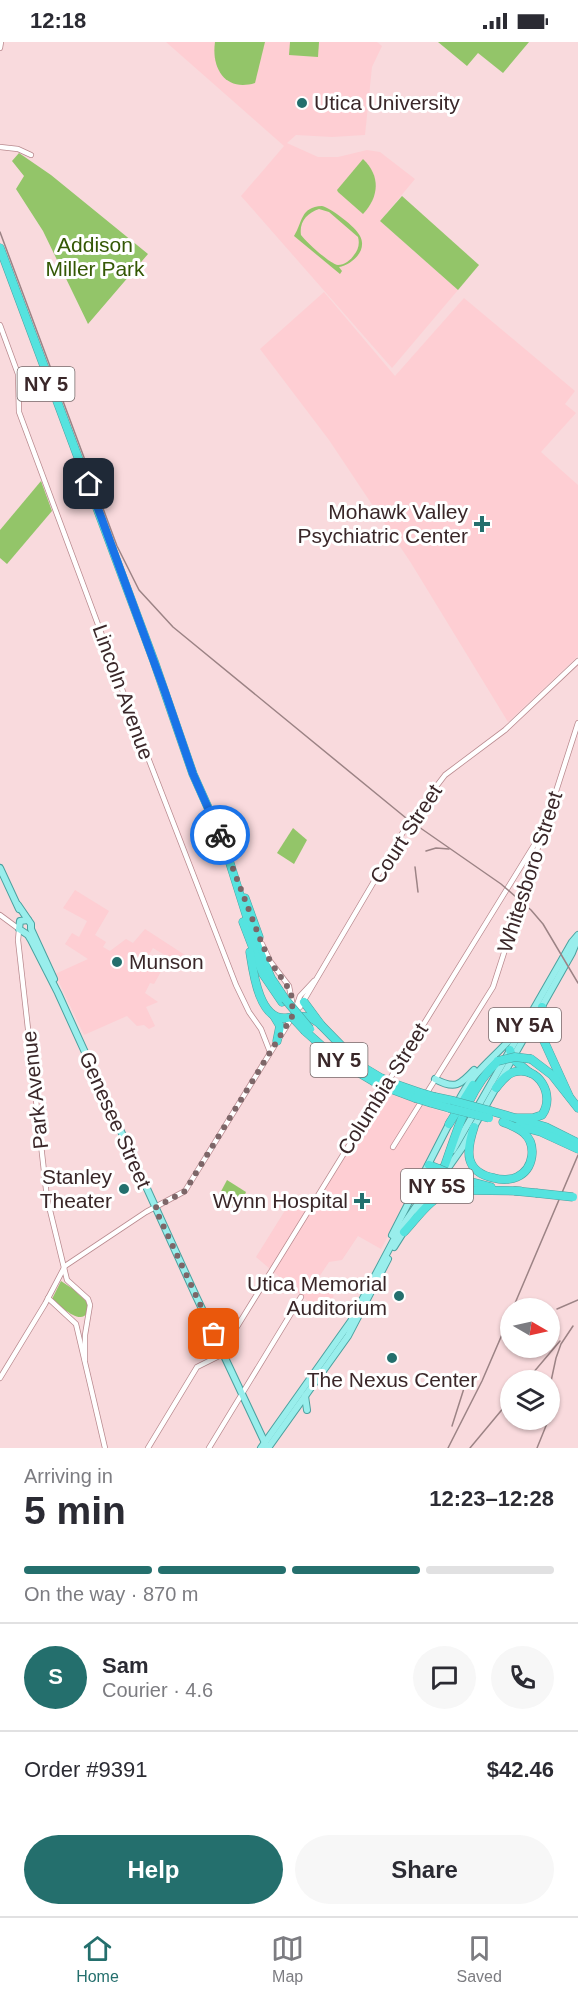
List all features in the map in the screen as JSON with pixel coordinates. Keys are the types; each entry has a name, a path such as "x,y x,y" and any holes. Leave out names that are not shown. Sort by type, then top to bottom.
{"highway":[{"name":"NY 5","path":"0,248 154,661 193,774 223,841 249,934"},
{"name":"NY 5","path":"0,262 150,664 186,769 222,854 263,974 307,1030 345,1064 379,1081 417,1095 490,1115 517,1118 560,1137 578,1149"},
{"path":"223,841 262,944"},
{"path":"249,934 264,1008 273,1015 280,1026 277,1041"},
{"path":"302,999 321,1025 364,1069"},
{"path":"542,1007 539,1030 569,1096"},
{"path":"273,1015 284,1018 294,1013 309,1017 321,1025"},
{"name":"NY 5","path":"307,1030 379,1081"},
{"path":"512,1055 546,1088 548,1097 547,1105 539,1117 517,1118"},
{"path":"449,1124 472,1086 486,1070 498,1061 515,1057 531,1059 552,1075 578,1108"},
{"path":"440,1168 474,1091 482,1078 498,1061"},
{"path":"496,1088 513,1072 532,1075"},
{"name":"NY 5","path":"490,1115 503,1122 578,1143"},
{"path":"450,1175 476,1180 519,1176 530,1164 532,1146 526,1134 503,1122"},
{"path":"474,1127 469,1148 473,1166 481,1174 500,1179"},
{"path":"429,1166 440,1168 450,1175 485,1186 575,1197"},
{"path":"404,1232 436,1197 447,1192 454,1190 520,1191"}],"main road":[{"name":"Genesee Street","path":"0,868 28,920 23,928"},
{"name":"Genesee Street","path":"18,905 23,928 58,993 266,1447"},
{"name":"NY 5A","path":"471,1116 542,1007 578,936"},
{"name":"NY 5A","path":"479,1117 496,1088 531,1015 572,942 578,936"},
{"path":"388,1250 389,1240 429,1166 462,1093 477,1071 510,1040 531,1015"},
{"path":"435,1079 447,1085 460,1084 483,1060 498,1052"},
{"name":"NY 5S","path":"266,1447 351,1321 388,1250 471,1116"},
{"name":"NY 5S","path":"304,1391 348,1336 404,1232 444,1177 479,1117"},
{"path":"266,1447 299,1403 304,1391"},
{"path":"304,1391 307,1410"}],"street":[{"path":"0,48 1,42"},
{"path":"0,147 18,149 31,154"},
{"name":"Lincoln Avenue","path":"0,325 18,374 19,412 143,746 228,965 249,1012 261,1029 270,1052"},
{"name":"Court Street","path":"63,1269 68,1263 185,1191 410,822 445,775 505,730 578,661"},
{"name":"Whitesboro Street","path":"393,1147 493,987 578,723"},
{"name":"Columbia Street","path":"222,1350 544,829"},
{"path":"2,917 23,928"},
{"name":"Park Avenue","path":"23,928 20,945 45,1183 63,1269 70,1285"},
{"path":"262,944 270,961 302,999"},
{"path":"289,986 294,1013"},
{"path":"0,1378 63,1269"},
{"path":"58,1278 89,1301 84,1335 86,1361"},
{"path":"209,1448 301,1297"},
{"path":"48,1298 76,1324 105,1448"},
{"path":"148,1448 197,1367 219,1356 222,1350"}],"shaded area":[{"path":"166,42 377,42 382,46 372,67 365,135 332,137 296,135 287,143 318,157 338,157 367,150 380,152 415,179 380,221 458,290 392,368 241,196 284,146"},
{"name":"Mohawk Valley Psychiatric Center","path":"324,292 395,376 464,298 575,391 565,404 576,413 541,452 578,485 578,656 508,722 411,563 329,440 260,349"},
{"name":"Munson","path":"75,890 109,911 95,935 106,942 103,947 110,951 126,939 133,943 145,929 188,957 183,966 153,948 147,958 163,968 154,984 150,983 145,993 158,1002 146,1007 155,1026 149,1029 144,1025 137,1026 127,1016 84,1035 55,974 88,959 65,944 72,933 79,937 87,921 63,908"},
{"name":"Wynn Hospital","path":"384,1092 449,1114 428,1161 381,1249 358,1236 342,1260 329,1262 317,1280 334,1296 321,1312 256,1257 294,1196 313,1207"}],"green space":[{"path":"215,42 265,42 255,83 236,84 223,76 215,61"},
{"path":"290,42 319,42 318,57 289,55"},
{"path":"438,42 529,42 503,73 478,53 467,66"},
{"name":"Addison Miller Park","path":"19,153 51,175 148,254 88,324 43,231 16,189 24,176 12,161"},
{"path":"363,159 373,172 376,186 372,201 363,214 337,190"},
{"path":"402,196 479,265 458,290 380,221"},
{"path":"322,206 331,210 349,223 360,236 362,247 360,252 353,260 339,267 342,271 340,274 294,236 303,216 315,207","holes":["319,209 329,212 359,240 358,249 353,257 340,265 324,257 301,235 301,226 311,213"]},
{"path":"41,481 52,511 7,564 0,558 0,530"},
{"path":"293,828 307,840 294,864 277,853"},
{"path":"227,1180 246,1192 239,1209 218,1197"},
{"path":"61,1281 88,1303 88,1312 84,1316 74,1316 52,1299"}],"railway":[{"path":"0,232 117,546 139,590 173,627 406,818 501,884 531,910 543,924 578,983"},
{"path":"426,851 436,848 449,849"},
{"path":"415,867 418,892"},
{"path":"517,1298 578,1155"},
{"path":"560,1308 578,1300"},
{"path":"537,1448 550,1416 550,1386 556,1358 561,1344 573,1326"},
{"path":"448,1448 500,1339"},
{"path":"535,1370 546,1358"},
{"path":"452,1426 466,1382"},
{"path":"470,1448 500,1412"}],"way so far":[{"path":"214,1334 155,1208 185,1191 293,1015 289,986 275,969 258,937 220,835"}],"place":[{"name":"Utica University","path":"302,103"},
{"name":"Mohawk Valley Psychiatric Center","path":"482,524"},
{"name":"Munson","path":"117,962"},
{"name":"Stanley Theater","path":"124,1189"},
{"name":"Wynn Hospital","path":"362,1201"},
{"name":"Utica Memorial Auditorium","path":"399,1296"},
{"name":"The Nexus Center","path":"392,1358"}],"route":[{"path":"89,484 193,774 220,835"}]}
